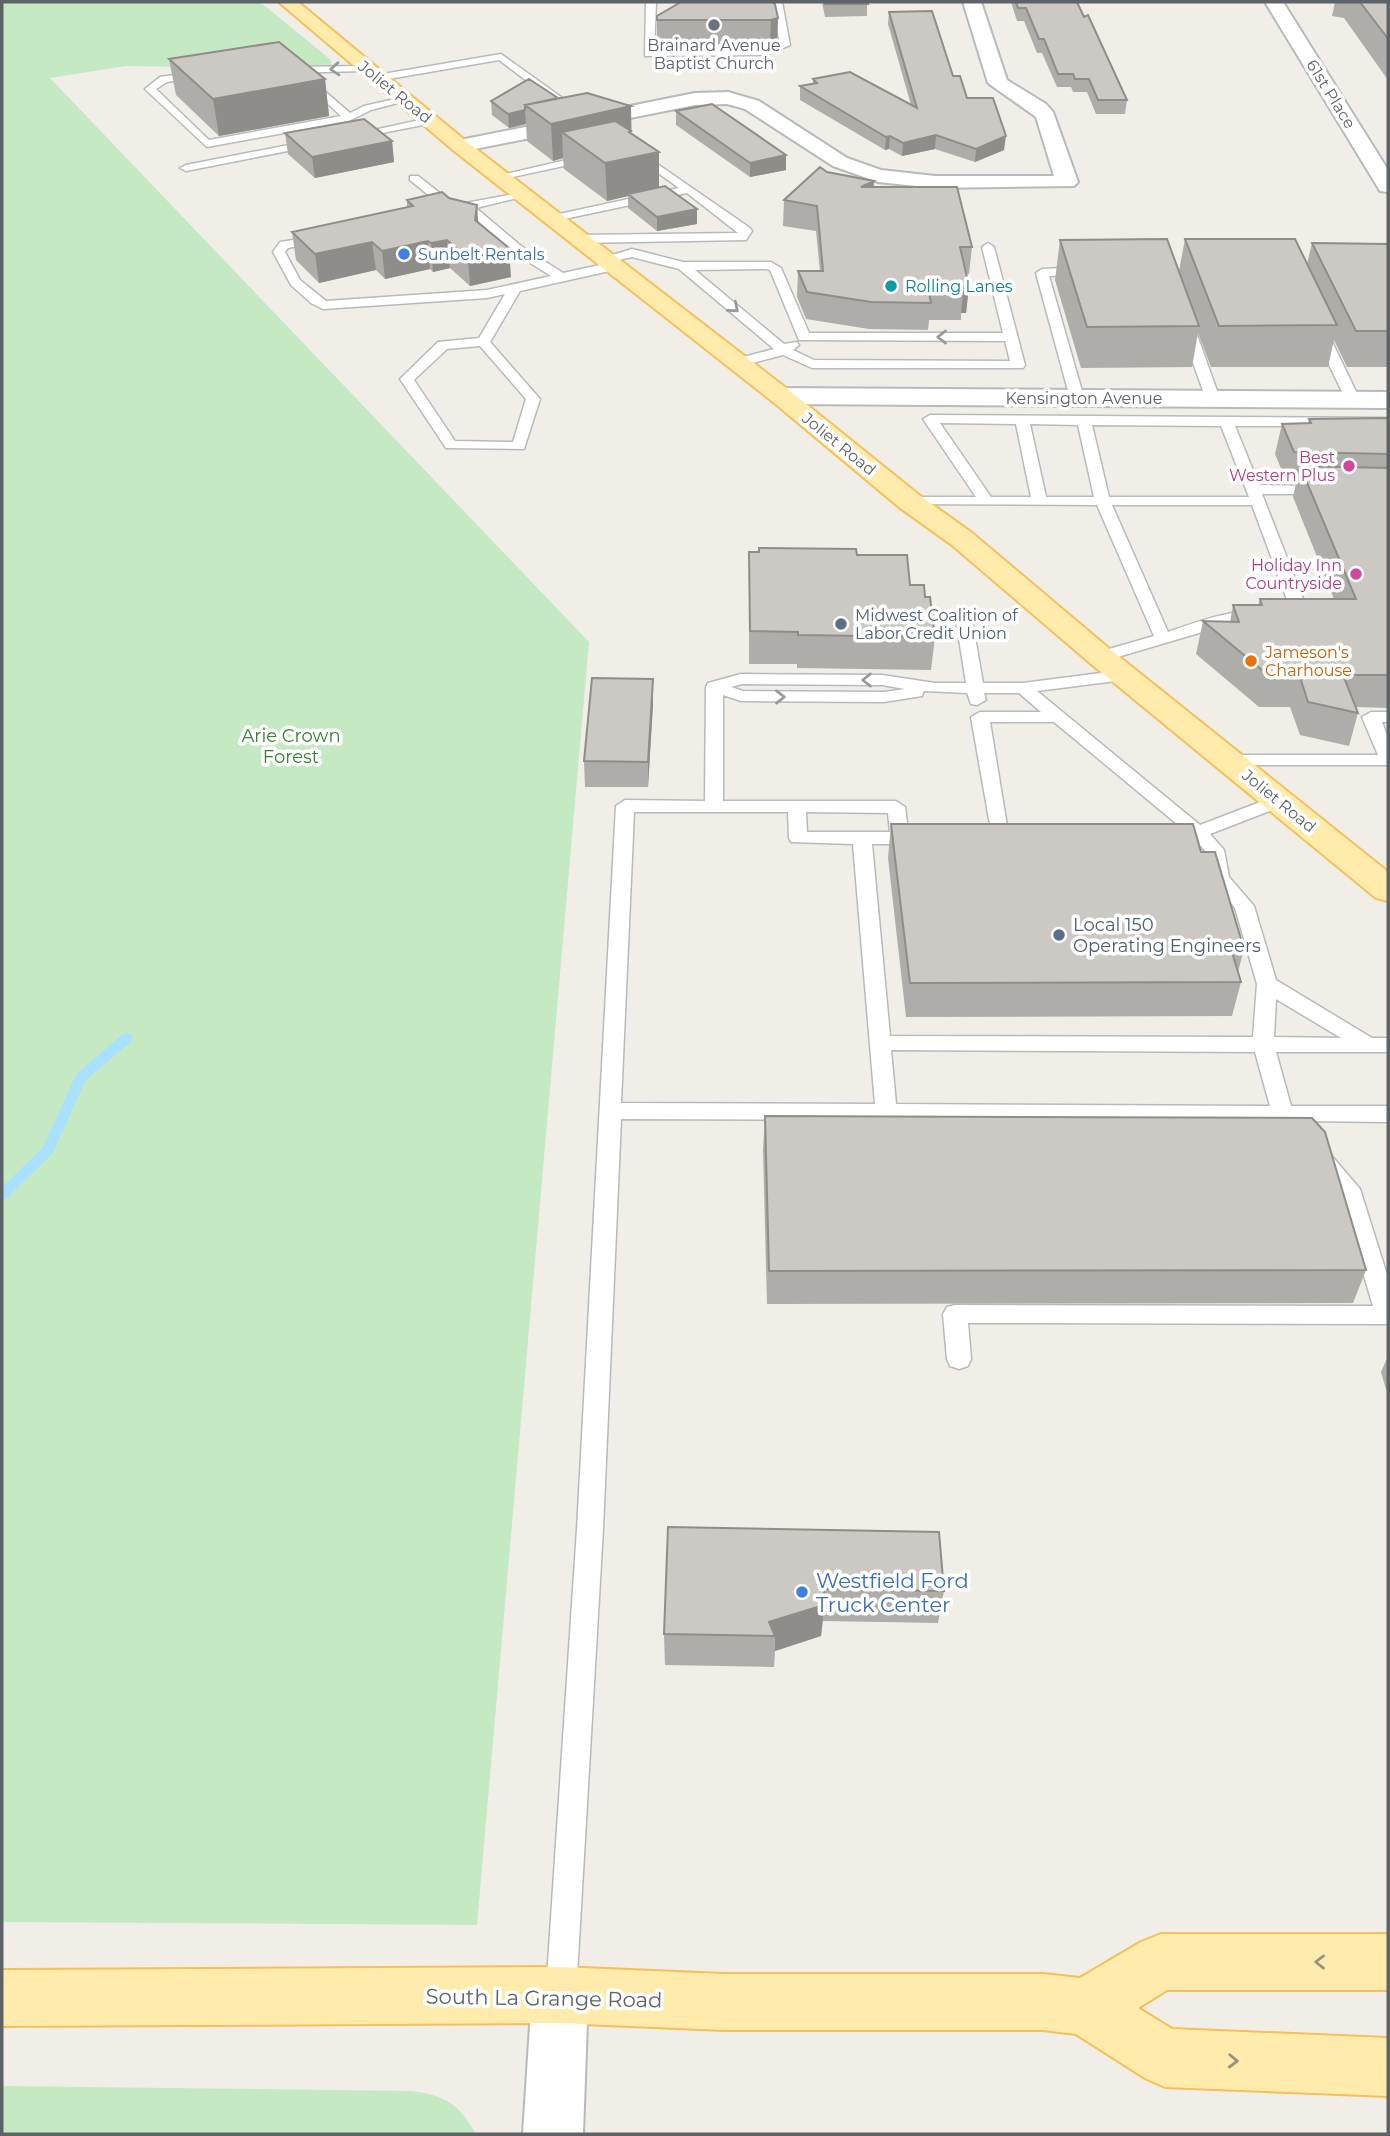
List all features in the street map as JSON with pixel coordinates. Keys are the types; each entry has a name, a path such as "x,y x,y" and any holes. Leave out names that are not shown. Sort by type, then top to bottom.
{"main road":[{"name":"Joliet Road","path":"304,6 371,73 429,121 780,396 909,501 962,539 1124,676 1388,890"},
{"path":"1085,2007 1161,1962 1388,1962"},
{"name":"South La Grange Road","path":"2,1998 560,1995 724,2002 1043,2002 1085,2007 1165,2058 1388,2067"}],"street":[{"path":"460,146 695,99 728,98 752,105 840,162 878,176 935,182 1067,182 1046,116 1039,108 998,83 972,2"},
{"name":"61st Place","path":"1274,2 1388,186"},
{"name":"Kensington Avenue","path":"780,396 1081,409 1213,399 1388,400"},
{"path":"553,2134 560,1995"}],"lane":[{"path":"651,2 649,54 766,52 785,45 777,2"},
{"path":"273,71 371,73 501,57 586,120"},
{"path":"304,70 310,82 349,118"},
{"path":"214,73 164,79 150,89 207,144 349,118 368,108 404,100"},
{"path":"335,139 429,121"},
{"path":"186,168 321,142"},
{"path":"499,177 615,152 635,152 746,231 742,237 579,239"},
{"path":"414,178 453,209"},
{"path":"554,219 689,189"},
{"path":"428,215 521,194"},
{"path":"467,206 517,249 562,278"},
{"path":"337,234 284,246 279,252 285,270 308,296 323,305 487,294 562,278 632,253 683,266 766,265 775,268 804,337"},
{"path":"683,266 784,351 812,364 1018,365 988,247"},
{"path":"1103,271 1042,273 1081,409 1103,501 1163,639"},
{"path":"483,342 515,288"},
{"path":"1179,304 1213,399"},
{"path":"1310,309 1353,400"},
{"path":"737,363 784,351 804,337 1011,337"},
{"path":"483,342 533,399 519,446 450,444 407,379 443,345 483,342"},
{"path":"987,501 930,419 1022,420 1081,409 1226,422 1388,422"},
{"path":"1022,420 1039,501"},
{"path":"1101,657 1235,617 1302,617 1226,422"},
{"path":"909,501 1103,501 1334,491"},
{"path":"964,620 980,717 1007,838 975,838"},
{"path":"714,806 713,687 741,696 884,697 935,688 1023,688 1124,676"},
{"path":"959,1359 954,1314 1388,1315 1382,1277 1349,1189 1283,1114 1263,1044 1267,984 1244,906 1220,878 1215,850 1198,832 1023,688"},
{"path":"980,717 1056,717"},
{"path":"1228,760 1388,759 1371,717 1388,717"},
{"path":"1145,839 1198,832 1279,801"},
{"path":"560,1995 589,1542 625,806 896,807 900,838"},
{"path":"797,807 798,838 937,838"},
{"path":"862,838 886,1112"},
{"path":"1267,984 1367,1044"},
{"path":"880,1043 1388,1045"},
{"path":"610,1111 1388,1114"}],"green space":[{"name":"Arie Crown Forest","path":"2,2 256,2 265,6 331,60 331,65 312,69 126,66 50,78 589,642 477,1925 2,1922"},
{"path":"2,2086 411,2091 433,2095 450,2103 463,2115 476,2134 2,2134"}],"building":[{"path":"681,2 772,2 775,4 778,18 657,20 657,16"},
{"path":"867,2 868,4 825,4"},
{"path":"1016,2 1077,2 1084,17 1088,15 1127,100 1098,100 1089,79 1075,79 1073,74 1058,74 1044,39 1039,39 1026,8 1018,8"},
{"path":"1360,2 1388,2 1388,39 1386,36"},
{"path":"932,11 953,76 960,76 967,98 993,98 1006,136 976,149 936,135 903,143 890,136 886,137 800,86 817,83 813,79 850,72 917,108 889,12"},
{"path":"279,42 325,79 213,99 169,59"},
{"path":"529,79 558,98 525,105 525,110 508,114 491,101"},
{"path":"587,93 631,106 551,124 525,105"},
{"path":"712,104 786,155 750,163 676,111"},
{"path":"364,119 392,141 312,157 285,133"},
{"path":"615,121 659,152 605,163 562,132"},
{"path":"820,167 827,172 874,181 861,187 957,187 972,247 960,247 969,286 962,287 963,293 929,293 931,303 871,302 807,292 798,271 823,271 817,206 784,200"},
{"path":"665,186 697,209 657,217 628,194"},
{"path":"442,192 449,198 477,205 475,220 509,248 468,258 447,240 431,243 428,241 382,251 372,242 315,254 292,232 413,206 407,200"},
{"path":"1167,239 1199,326 1087,327 1060,240"},
{"path":"1185,239 1295,239 1337,325 1219,326"},
{"path":"1312,243 1388,244 1388,331 1356,331"},
{"path":"1388,418 1388,454 1294,452 1282,424 1311,423 1309,419"},
{"name":"Holiday Inn Countryside","path":"1300,466 1388,468 1388,675 1343,675 1358,713 1308,702 1299,674 1267,674 1203,621 1239,622 1233,605 1262,605 1260,599 1356,599"},
{"path":"759,548 856,549 857,555 907,555 910,585 924,585 925,597 930,597 935,637 798,635 798,632 750,631 749,552 759,552"},
{"path":"592,678 653,679 648,762 584,761"},
{"name":"Local 150 Operating Engineers","path":"891,824 1193,824 1201,852 1215,852 1244,949 1231,949 1241,982 910,983"},
{"path":"765,1116 1312,1118 1325,1132 1366,1270 769,1271"},
{"path":"668,1527 939,1532 944,1591 824,1589 824,1605 769,1622 775,1636 664,1634"}],"waterway":[{"path":"2,1195 48,1150 81,1077 127,1038"}],"place":[{"name":"Brainard Avenue Baptist Church","path":"714,25"},
{"name":"Sunbelt Rentals","path":"404,254"},
{"name":"Rolling Lanes","path":"891,286"},
{"name":"Best Western Plus","path":"1349,466"},
{"name":"Holiday Inn Countryside","path":"1356,574"},
{"name":"Midwest Coalition of Labor Credit Union","path":"841,624"},
{"name":"Jameson's Charhouse","path":"1251,661"},
{"name":"Local 150 Operating Engineers","path":"1059,935"},
{"name":"Westfield Ford Truck Center","path":"802,1592"}]}
